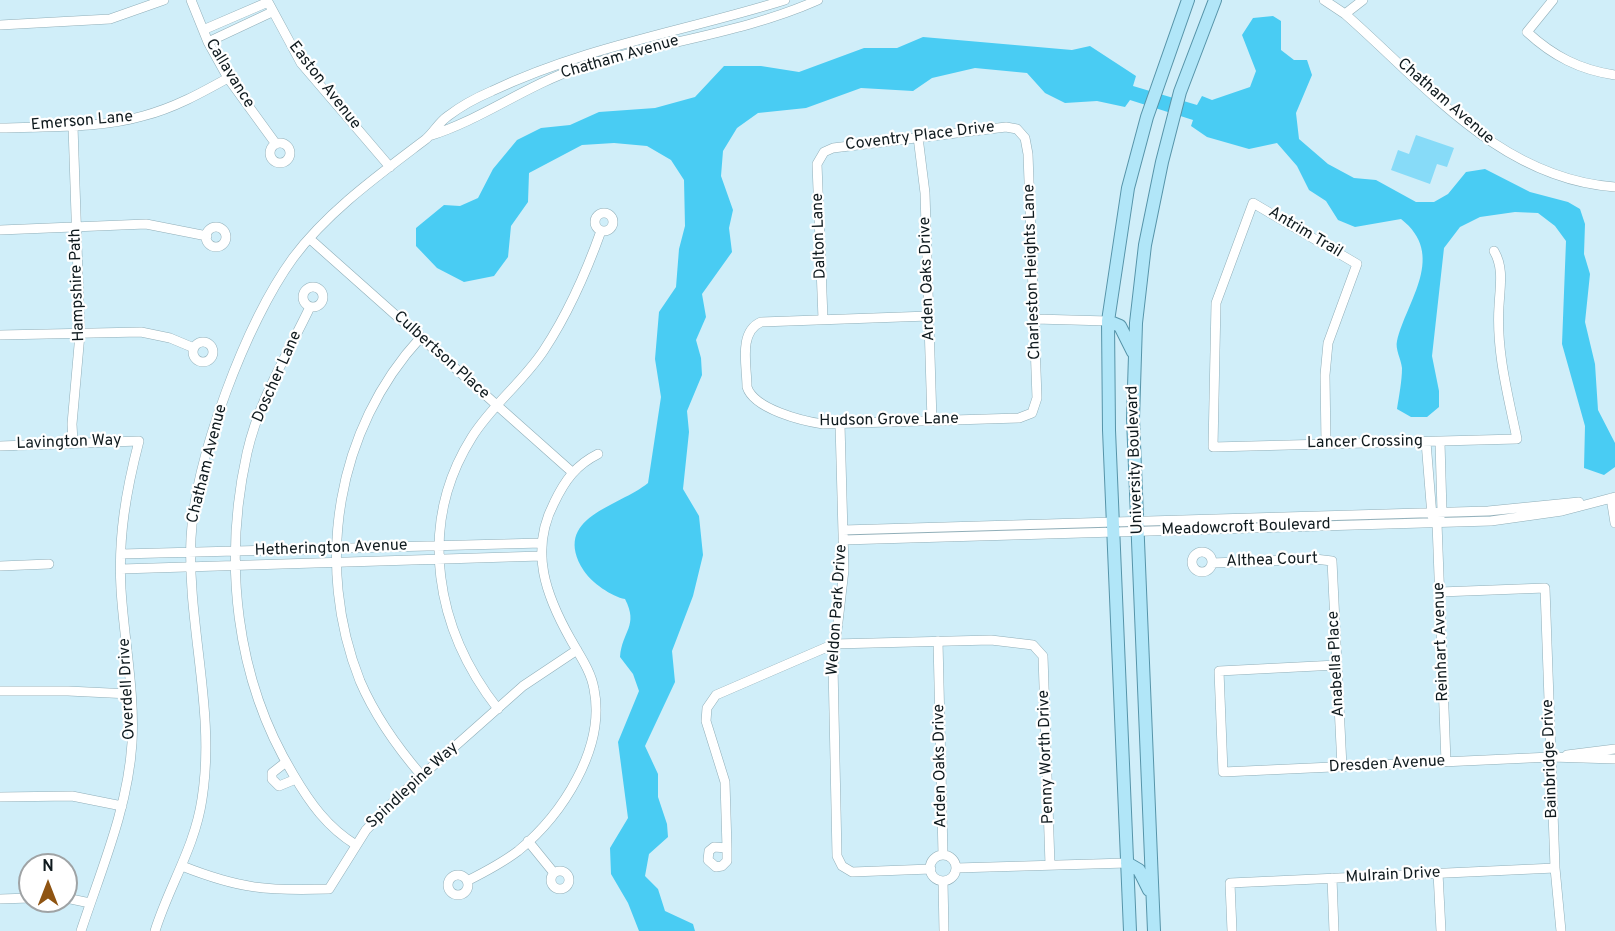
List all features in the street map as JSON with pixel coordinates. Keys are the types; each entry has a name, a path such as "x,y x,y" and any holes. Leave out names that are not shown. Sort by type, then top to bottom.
{"main road":[{"name":"University Boulevard","path":"1130,931 1113,526 1108,321 1128,188 1147,117 1188,0"},
{"name":"University Boulevard","path":"1154,931 1140,546 1137,526 1134,353 1145,245 1172,124 1180,92 1215,0"},
{"path":"1108,321 1120,326 1134,353"},
{"path":"1128,863 1139,870 1153,897"}],"street":[{"path":"0,25 110,19 164,0"},
{"name":"Callavance","path":"190,0 208,42 228,78 276,144"},
{"name":"Chatham Avenue","path":"155,931 195,831 202,802 206,748 191,568 197,498 219,411 270,297 293,259 326,220 429,136 446,117 490,92 569,58 785,0"},
{"name":"Chatham Avenue","path":"429,136 454,128 539,82 578,68 770,18 818,0"},
{"name":"Chatham Avenue","path":"1324,0 1345,14 1465,124 1503,151 1562,177 1615,187"},
{"path":"1345,14 1349,0"},
{"path":"1345,14 1363,0"},
{"path":"1553,0 1527,32 1562,59 1580,68 1615,75"},
{"path":"203,30 267,1"},
{"name":"Easton Avenue","path":"267,1 301,63 390,167"},
{"path":"208,42 272,12"},
{"name":"Emerson Lane","path":"0,128 73,126 141,117 168,108 228,78"},
{"name":"Hampshire Path","path":"73,126 80,334 72,424 73,443"},
{"name":"Coventry Place Drive","path":"822,154 833,148 918,137 1006,127 1020,130"},
{"name":"Charleston Heights Lane","path":"1020,130 1027,148 1035,319 1037,398 1036,407 1030,414"},
{"name":"Arden Oaks Drive","path":"918,137 925,193 932,421"},
{"name":"Dalton Lane","path":"822,154 817,169 823,319"},
{"name":"Antrim Trail","path":"1213,447 1216,303 1253,203 1357,264 1328,343 1325,375 1326,444"},
{"path":"0,230 146,224 207,236"},
{"path":"498,709 472,674 454,637 443,599 440,546 444,505 459,460 471,438 497,405 531,369 556,330 582,283 601,231"},
{"name":"Culbertson Place","path":"310,239 572,472"},
{"name":"Lancer Crossing","path":"1213,447 1517,439 1502,361 1498,318 1501,262 1494,251"},
{"name":"Doscher Lane","path":"310,307 283,358 258,416 240,490 235,551 237,601 248,665 269,727 286,762 317,812 342,836 356,845"},
{"path":"823,319 929,316"},
{"name":"Hudson Grove Lane","path":"823,319 761,321 752,327 747,343 747,387 752,397 760,404 802,419 840,424 1019,418 1030,414"},
{"path":"1035,319 1108,321"},
{"path":"0,335 141,332 163,336 194,348"},
{"path":"421,337 390,376 365,421 345,479 336,549 343,621 361,682 388,732 422,776"},
{"name":"Weldon Park Drive","path":"840,424 843,579 834,644 837,853 842,866 852,872 931,869"},
{"name":"Lavington Way","path":"0,446 139,441"},
{"name":"Overdell Drive","path":"81,931 122,806 132,741 121,554 125,494 139,441"},
{"path":"1426,442 1430,513 1437,523"},
{"name":"Reinhart Avenue","path":"1440,442 1442,512 1437,523 1446,762"},
{"path":"467,881 496,867 542,829 562,802 592,741 597,708 594,689 589,671 551,603 544,582 541,556 551,508 572,472 581,463 598,454"},
{"path":"1613,497 1615,523"},
{"name":"Meadowcroft Boulevard","path":"1137,526 1523,508 1613,497"},
{"name":"Meadowcroft Boulevard","path":"843,530 1437,523 1527,518 1613,497"},
{"name":"Meadowcroft Boulevard","path":"843,540 1113,526"},
{"name":"Hetherington Avenue","path":"121,554 542,543"},
{"name":"Hetherington Avenue","path":"121,569 541,556"},
{"name":"Althea Court","path":"1212,563 1315,559 1332,561"},
{"name":"Anabella Place","path":"1332,561 1342,767"},
{"path":"0,566 49,564"},
{"name":"Bainbridge Drive","path":"1440,592 1545,588 1555,868 1561,931"},
{"name":"Penny Worth Drive","path":"938,641 991,640 1029,645 1039,649 1044,660 1050,866"},
{"path":"727,848 726,782 706,721 707,708 711,699 721,691 834,644 938,641"},
{"name":"Arden Oaks Drive","path":"938,641 943,855"},
{"name":"Spindlepine Way","path":"182,866 220,881 270,891 329,889 356,845 382,812 523,686 577,650"},
{"name":"Dresden Avenue","path":"1337,665 1219,671 1223,772 1551,757 1615,749"},
{"path":"0,691 130,694"},
{"name":"Dresden Avenue","path":"1551,757 1615,759"},
{"path":"286,762 272,773 272,779 279,786 296,779"},
{"path":"0,797 72,796 122,806"},
{"path":"528,841 554,873"},
{"path":"943,855 952,859 956,868 953,877 943,881 934,877 931,869 933,860 943,855"},
{"path":"956,868 1128,863"},
{"name":"Mulrain Drive","path":"1232,931 1230,884 1555,868"},
{"path":"1438,873 1441,931"},
{"path":"1332,879 1334,931"},
{"path":"943,881 944,931"},
{"path":"0,898 18,898"},
{"path":"78,900 90,903"}],"shaded area":[{"path":"1273,16 1281,21 1281,50 1294,60 1307,60 1312,75 1296,113 1299,139 1328,164 1354,178 1376,180 1416,202 1434,202 1448,194 1466,172 1485,169 1530,192 1568,202 1580,209 1585,224 1584,254 1590,274 1585,322 1595,364 1598,410 1615,443 1615,467 1604,475 1584,468 1585,426 1562,344 1566,241 1555,226 1538,213 1515,212 1480,217 1460,227 1444,248 1432,356 1439,391 1439,407 1427,417 1411,417 1397,409 1402,368 1397,351 1397,341 1420,278 1423,263 1421,247 1414,233 1401,219 1355,227 1338,220 1326,201 1309,190 1297,166 1277,143 1249,149 1207,137 1191,126 1193,120 1130,100 1125,107 1097,101 1065,103 1045,93 1027,73 975,68 932,78 913,91 861,88 806,108 758,113 737,128 723,151 721,176 733,210 729,228 732,252 702,294 706,317 696,340 701,358 702,375 687,411 689,432 683,489 699,516 703,555 693,596 672,651 675,682 645,746 658,774 658,797 667,824 668,837 649,854 645,876 658,889 665,911 693,924 695,931 639,931 628,903 611,874 610,848 628,818 618,742 639,691 633,674 620,657 630,622 629,608 625,599 602,588 584,571 576,553 576,538 582,526 592,516 648,483 661,397 655,359 659,312 676,287 679,249 685,226 684,180 671,160 647,146 614,143 582,145 529,173 528,202 511,226 508,257 494,276 464,282 437,268 416,246 416,228 444,205 460,206 478,198 493,169 517,140 541,128 570,125 599,112 655,108 695,97 724,66 761,66 799,72 864,48 897,48 923,37 1072,50 1090,46 1136,76 1133,86 1197,105 1202,96 1212,100 1250,87 1256,71 1242,35 1253,18"},
{"path":"1416,135 1454,148 1447,167 1437,164 1430,184 1391,170 1398,150 1409,154"}]}
